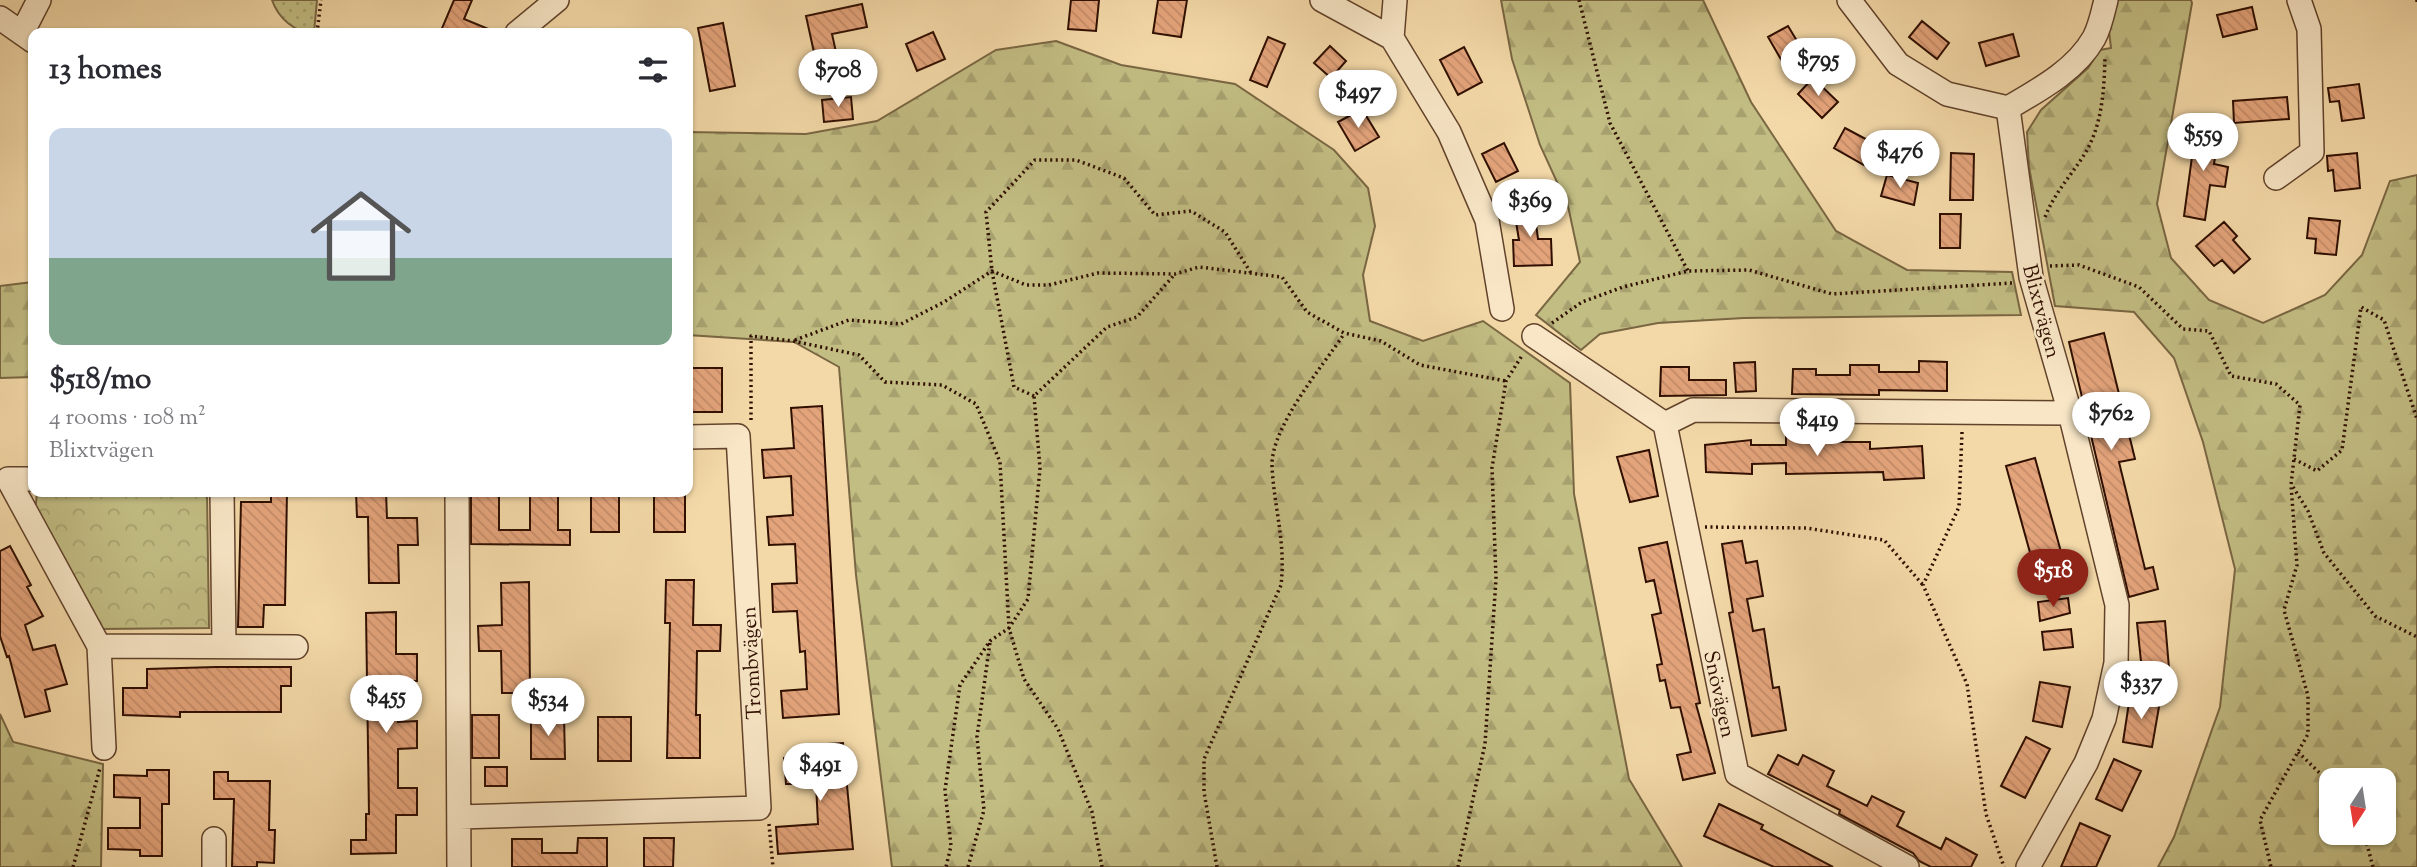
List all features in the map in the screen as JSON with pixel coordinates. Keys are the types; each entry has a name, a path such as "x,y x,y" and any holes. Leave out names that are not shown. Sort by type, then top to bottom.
{"street":[{"path":"30,28 39,0"},
{"path":"523,28 557,0"},
{"path":"1322,0 1392,38 1449,132 1487,220 1502,309"},
{"path":"1392,38 1395,0"},
{"path":"1849,0 1898,64 1947,94 2008,108 2052,82 2094,38 2106,0"},
{"path":"2276,177 2312,152 2309,29 2299,0"},
{"path":"0,18 27,37"},
{"name":"Blixtvägen","path":"2008,108 2030,272 2070,413 2117,606 2116,663 2104,719 2086,764 2028,867"},
{"path":"1534,336 1665,424 1693,411 2070,413"},
{"name":"Snövägen","path":"1665,424 1737,774 1907,867"},
{"path":"693,437 738,436"},
{"name":"Trombvägen","path":"738,436 759,808"},
{"path":"4,471 28,478"},
{"path":"4,471 99,646 104,748"},
{"path":"222,497 224,646"},
{"path":"457,497 459,867"},
{"path":"99,646 296,647"},
{"path":"459,817 759,808"},
{"path":"214,839 214,867"}],"path":[{"path":"318,28 321,0"},
{"path":"1578,0 1610,123 1688,271"},
{"path":"2043,221 2053,196 2084,155 2100,118 2105,53 2100,41 2094,38"},
{"path":"1034,396 1014,387 992,271 986,212 1035,160 1076,160 1124,178 1155,215 1191,211 1225,232 1251,273"},
{"path":"1458,867 1485,744 1496,579 1492,468 1506,382 1534,336 1582,302 1623,286 1688,271 1749,270 1832,294 2004,286 2030,272 2079,265 2139,287 2183,329 2209,331 2231,376 2276,384 2300,405 2291,485 2297,565 2284,610 2308,696 2308,734 2260,820 2271,867"},
{"path":"992,271 1027,285 1049,285 1098,273 1175,274 1199,267 1282,277 1307,312 1344,333 1381,341 1420,365 1506,382"},
{"path":"793,341 849,320 901,324 944,302 992,271"},
{"path":"1034,396 1107,327 1137,317 1175,274"},
{"path":"2294,459 2317,471 2342,450 2361,307 2384,320 2417,419"},
{"path":"1217,867 1203,792 1204,759 1281,585 1285,554 1272,464 1279,434 1344,333"},
{"path":"738,436 751,428 751,336 793,341 859,355 885,382 942,385 976,404 1000,462 1009,628 1024,679 1058,729 1092,812 1102,867"},
{"path":"946,867 951,846 945,790 960,685 990,641 1009,628 1028,599 1040,468 1034,396"},
{"path":"1923,585 1959,507 1962,413"},
{"path":"2291,485 2308,511 2324,553 2375,616 2417,636"},
{"path":"1686,526 1806,528 1884,540 1923,585 1967,684 1986,814 2004,867"},
{"path":"968,867 984,810 976,737 990,641"},
{"path":"73,867 97,786 104,748"},
{"path":"2298,752 2319,772"},
{"path":"759,808 769,825 773,867"},
{"path":"2367,845 2373,867"}],"green space":[{"path":"272,0 317,0 314,28 296,28 278,13"},
{"path":"1501,0 1703,0 1751,102 1836,231 1907,270 2012,272 2021,315 1744,318 1658,323 1600,334 1581,350 1536,315 1580,262 1568,206 1540,145 1512,59"},
{"path":"2113,0 2191,0 2157,204 2171,258 2209,300 2263,323 2325,295 2362,255 2390,181 2417,175 2417,867 2158,867 2174,837 2220,707 2235,569 2203,442 2174,358 2134,312 2055,306 2029,167 2027,132 2041,110 2088,68 2100,50 2111,48 2109,31"},
{"path":"1056,41 1121,65 1235,84 1334,150 1368,188 1375,226 1363,275 1370,321 1423,341 1483,321 1570,383 1574,494 1629,779 1682,867 892,867 856,575 839,367 794,342 693,335 693,132 806,134 877,121 996,50"},
{"path":"28,283 28,377 0,378 0,286"},
{"path":"37,497 207,497 209,628 98,629 35,514"},
{"path":"0,714 13,742 103,764 101,867 0,867"}],"building":[{"path":"454,0 472,0 464,19 486,28 442,28"},
{"path":"1071,0 1099,0 1096,31 1068,29"},
{"path":"1158,0 1187,0 1181,37 1153,33"},
{"path":"862,4 867,27 832,34 836,52 815,57 806,16"},
{"path":"2252,7 2257,29 2223,37 2217,15"},
{"path":"1922,21 1949,43 1937,59 1909,37"},
{"path":"723,23 735,86 710,91 698,28"},
{"path":"1788,26 1806,56 1786,68 1768,37"},
{"path":"933,32 945,59 917,71 906,44"},
{"path":"2013,34 2019,56 1986,66 1979,43"},
{"path":"1268,37 1285,44 1267,87 1250,80"},
{"path":"1330,46 1346,61 1331,78 1314,63"},
{"path":"1464,47 1482,82 1458,95 1440,60"},
{"path":"1813,78 1838,102 1822,118 1798,94"},
{"path":"2359,84 2364,118 2342,121 2339,101 2330,102 2328,88"},
{"path":"851,97 853,119 824,122 822,100"},
{"path":"2287,97 2289,119 2234,123 2233,101"},
{"path":"1362,109 1379,137 1355,151 1338,122"},
{"path":"2196,127 2219,131 2214,164 2228,167 2225,187 2210,185 2205,220 2184,216"},
{"path":"1845,128 1875,144 1864,165 1834,148"},
{"path":"1504,143 1518,171 1496,182 1482,154"},
{"path":"1951,153 1974,154 1973,200 1950,200"},
{"path":"2357,153 2360,188 2335,191 2333,170 2328,171 2327,156"},
{"path":"1887,175 1918,183 1914,205 1881,196"},
{"path":"1533,201 1538,239 1551,239 1552,265 1514,266 1513,240 1519,240 1513,204"},
{"path":"1940,214 1961,214 1960,248 1940,248"},
{"path":"2309,218 2340,221 2336,255 2315,253 2316,239 2307,238"},
{"path":"2224,222 2237,236 2233,240 2250,259 2234,273 2222,260 2214,266 2196,246"},
{"path":"2104,333 2135,459 2119,462 2145,569 2153,567 2158,589 2129,597 2069,342"},
{"path":"1919,361 1947,362 1947,391 1879,390 1879,395 1792,394 1793,369 1816,369 1816,375 1850,375 1850,365 1879,365 1879,372 1919,372"},
{"path":"1755,362 1756,391 1736,392 1734,363"},
{"path":"1661,367 1689,367 1689,380 1726,380 1726,395 1660,396"},
{"path":"693,368 722,368 722,412 693,412"},
{"path":"822,406 839,714 783,718 781,691 807,689 805,651 800,652 797,611 773,612 772,584 797,583 795,544 769,545 767,517 793,515 791,476 764,478 762,450 794,448 791,408"},
{"path":"1812,436 1812,442 1870,442 1870,449 1922,446 1924,478 1884,480 1883,472 1786,474 1786,463 1752,464 1752,474 1706,472 1705,445 1751,440 1751,445 1786,445 1786,437"},
{"path":"1649,450 1658,496 1630,502 1617,457"},
{"path":"2035,458 2063,559 2034,567 2006,466"},
{"path":"271,497 287,497 285,605 264,605 263,627 238,627 241,502 271,502"},
{"path":"356,497 386,497 387,518 417,518 418,545 398,545 399,583 369,583 368,517 357,517"},
{"path":"471,497 499,497 499,530 530,530 530,497 558,497 558,530 570,530 570,545 471,544"},
{"path":"591,497 619,497 619,532 591,532"},
{"path":"654,497 685,497 685,532 654,532"},
{"path":"1742,541 1746,563 1757,561 1763,596 1747,599 1753,631 1764,629 1773,688 1779,687 1786,730 1752,736 1729,613 1733,612 1722,544"},
{"path":"1667,542 1700,703 1696,704 1715,773 1683,780 1677,755 1691,752 1680,707 1671,708 1665,680 1660,681 1657,665 1662,664 1652,615 1661,613 1654,580 1646,582 1639,548"},
{"path":"10,546 31,585 27,587 43,616 25,625 33,650 55,645 67,684 45,690 50,711 25,717 9,656 7,657 0,636 0,551"},
{"path":"666,580 694,580 693,625 721,625 720,651 697,651 696,715 700,715 700,758 667,758 670,623 665,623"},
{"path":"529,582 530,693 502,693 501,651 479,651 478,626 502,625 501,583"},
{"path":"2068,598 2070,613 2040,621 2038,602"},
{"path":"396,612 396,654 417,654 417,681 398,681 398,722 417,721 417,748 398,749 398,788 417,788 417,815 396,815 396,853 351,854 351,840 366,840 366,814 369,814 366,613"},
{"path":"2165,621 2169,668 2142,671 2137,623"},
{"path":"2071,629 2073,647 2044,650 2042,632"},
{"path":"291,667 291,686 281,686 281,712 180,712 180,717 123,715 123,688 147,688 147,669"},
{"path":"2040,682 2070,687 2062,727 2033,721"},
{"path":"2130,696 2160,701 2152,747 2123,742"},
{"path":"472,715 499,715 499,758 472,758"},
{"path":"531,716 564,716 565,759 531,759"},
{"path":"598,717 631,717 631,761 598,761"},
{"path":"2026,737 2050,749 2025,798 2001,786"},
{"path":"843,743 853,849 778,854 776,827 818,824 816,784 786,784 784,758 812,757 812,745"},
{"path":"1778,755 1798,765 1803,755 1834,771 1827,786 1867,806 1872,796 1904,812 1897,826 1941,849 1946,838 1977,855 1971,867 1931,867 1919,861 1913,853 1839,814 1840,810 1768,774"},
{"path":"2114,759 2141,771 2122,811 2096,799"},
{"path":"485,767 507,767 507,786 485,786"},
{"path":"147,770 169,770 169,804 162,804 162,856 140,856 140,850 108,849 108,828 140,828 140,798 114,797 114,775 147,776"},
{"path":"214,772 228,772 228,781 270,781 269,830 275,830 274,863 257,862 257,867 232,867 234,799 214,799"},
{"path":"1719,804 1763,825 1761,829 1833,867 1774,867 1704,836"},
{"path":"2080,823 2110,836 2096,867 2061,867"},
{"path":"578,838 607,838 607,867 512,867 512,839 542,839 542,853 577,853"},
{"path":"644,838 674,838 673,867 644,867"}]}
